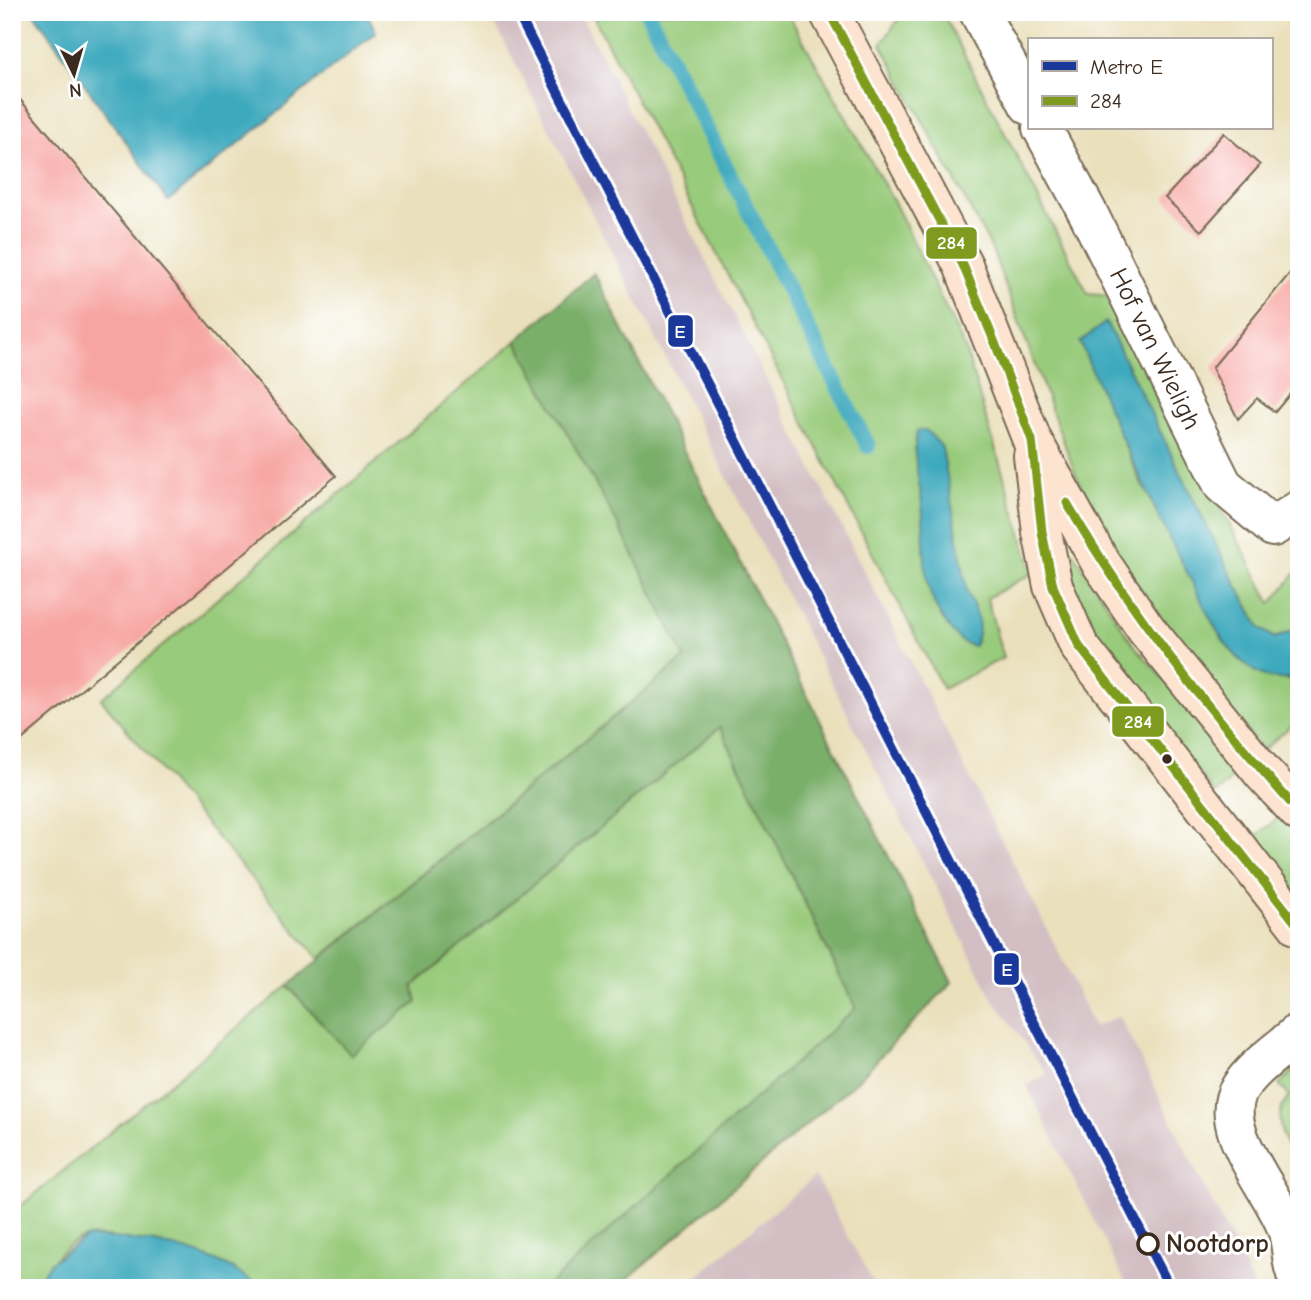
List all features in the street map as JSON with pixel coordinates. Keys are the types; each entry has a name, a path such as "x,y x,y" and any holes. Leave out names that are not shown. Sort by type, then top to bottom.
{"main road":[{"path":"829,12 963,265 1032,440 1099,561 1146,629 1299,812"},
{"path":"1032,440 1042,532 1053,586 1079,646 1299,927"}],"street":[{"path":"979,12 1028,103"},
{"name":"Hof van Wieligh","path":"1043,130 1223,485 1273,527 1299,510"},
{"path":"1299,1032 1241,1087 1232,1112 1239,1136 1293,1234 1291,1266 1299,1281"}],"shaded area":[{"path":"489,12 579,12 1055,945 1094,1027 1119,1016 1255,1288 1128,1288 1027,1086 1047,1074 992,997"},
{"path":"815,1176 876,1288 684,1288"}],"green space":[{"path":"591,12 787,12 896,206 965,348 1033,573 987,598 1003,658 943,689"},
{"path":"904,12 942,12 1088,294 1111,296 1271,604 1299,569 1299,628 1275,638 1260,628 1228,569 1106,322 1081,342 1141,484 1288,680 1299,675 1299,719 1263,750 1198,673 1105,537 1076,475 991,247 881,44"},
{"path":"594,273 952,982 857,1081 617,1288 545,1288 856,1008 720,727 413,986 417,1002 351,1055 288,986 685,658 620,528 516,341"},
{"path":"516,341 621,528 686,657 319,959 101,699"},
{"path":"1073,552 1133,644 1242,769 1215,794 1081,618 1060,560 1064,553"},
{"path":"720,727 856,1009 545,1288 260,1288 250,1280 143,1245 88,1237 63,1250 34,1288 12,1288 12,1213 288,986 351,1054 417,1002 413,986"},
{"path":"1281,816 1299,836 1299,897 1252,839"},
{"path":"1299,1066 1299,1169 1282,1133 1280,1114 1289,1096 1279,1084"}],"water":[{"path":"33,12 367,12 376,32 168,201"},
{"path":"1106,322 1260,628 1275,638 1299,628 1299,675 1277,679 1257,673 1236,656 1214,625 1147,492 1080,342"},
{"path":"926,430 942,447 967,592 979,625 974,646 960,640 949,628 932,598 928,583 915,450 917,431"},
{"path":"87,1237 132,1240 178,1248 222,1264 260,1288 34,1288 50,1263"}],"building":[{"path":"12,90 336,476 12,748"},
{"path":"1224,133 1260,165 1201,231 1165,198"},
{"path":"1299,262 1299,383 1275,412 1257,398 1238,419 1212,368"}],"waterway":[{"path":"647,12 868,446"}],"metro line":[{"name":"E","path":"517,12 1170,1288"}],"transit line":[{"name":"284","path":"829,12 963,265 995,343 1032,440 1042,532 1053,586 1079,646 1299,927"},
{"name":"284","path":"1067,503 1118,585 1175,663 1235,739 1299,812"}],"place":[{"name":"Nootdorp","path":"1148,1244"}]}
